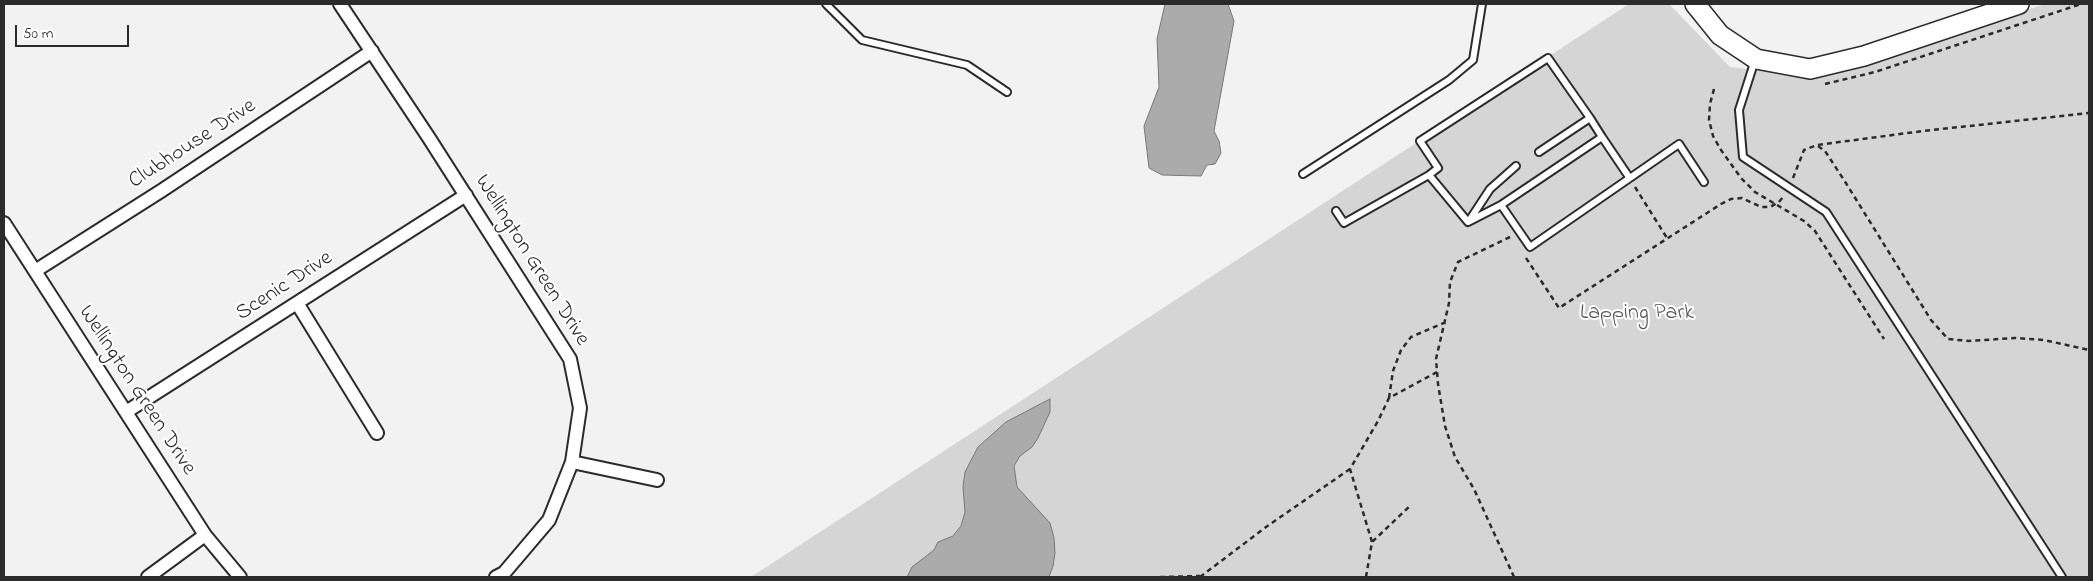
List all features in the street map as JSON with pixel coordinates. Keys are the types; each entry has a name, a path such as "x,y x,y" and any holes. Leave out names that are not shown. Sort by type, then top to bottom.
{"main road":[{"path":"1694,4 1720,36 1756,59 1810,69 1864,56 2018,4"}],"street":[{"name":"Wellington Green Drive","path":"340,4 466,195 570,359 580,408 572,462 549,520 504,573 496,577"},
{"name":"Clubhouse Drive","path":"35,271 161,191 372,51"},
{"name":"Scenic Drive","path":"126,412 466,195"},
{"name":"Wellington Green Drive","path":"4,223 205,535 240,577"},
{"path":"298,303 377,433"},
{"path":"572,462 657,480"},
{"path":"148,577 205,535"}],"lane":[{"path":"826,4 862,40 967,65 1007,92"},
{"path":"1303,174 1449,80 1473,60 1482,4"},
{"path":"1336,211 1344,223 1429,175 1438,168 1420,141 1548,58 1628,177"},
{"path":"1756,59 1739,110 1743,157 1826,212 2062,577"},
{"path":"1539,152 1590,118"},
{"path":"1468,222 1501,205 1602,136"},
{"path":"1501,205 1530,247 1678,144 1704,182"},
{"path":"1468,222 1490,189 1516,166"},
{"path":"1429,175 1468,222"}],"path":[{"path":"1714,89 1710,104 1709,120 1713,136 1720,150 1740,178 1755,192 1804,221 1815,231 1884,339"},
{"path":"1521,251 1559,308 1667,238 1731,200 1742,198 1760,207 1770,207 1775,204 1784,196 1804,150 1817,145 1923,131 2089,114"},
{"path":"1817,145 1825,152 1931,320 1948,339 1969,341 2014,338 2044,340 2089,350"},
{"path":"1628,177 1667,238"},
{"path":"1514,577 1474,489 1455,457 1445,426 1436,359 1446,322 1450,282 1458,262 1512,236 1516,242"},
{"path":"1160,577 1201,576 1350,469 1389,398 1393,371 1401,350 1411,337 1446,322"},
{"path":"1389,398 1437,372"},
{"path":"1350,469 1372,542 1366,577"},
{"path":"1372,542 1411,505"}],"green space":[{"name":"Lapping Park","path":"1629,4 1669,4 1730,67 1798,75 1955,35 2045,4 2089,4 2089,577 751,577"}],"shaded area":[{"path":"1165,4 1228,4 1234,21 1214,131 1219,141 1221,153 1215,164 1207,165 1201,176 1162,175 1149,168 1144,126 1159,87 1157,39"},
{"path":"1050,399 1050,412 1038,438 1032,447 1020,456 1014,466 1017,487 1050,523 1055,553 1049,577 907,577 912,567 934,550 938,542 953,536 961,526 965,512 963,487 965,472 978,447 1006,422"}]}
